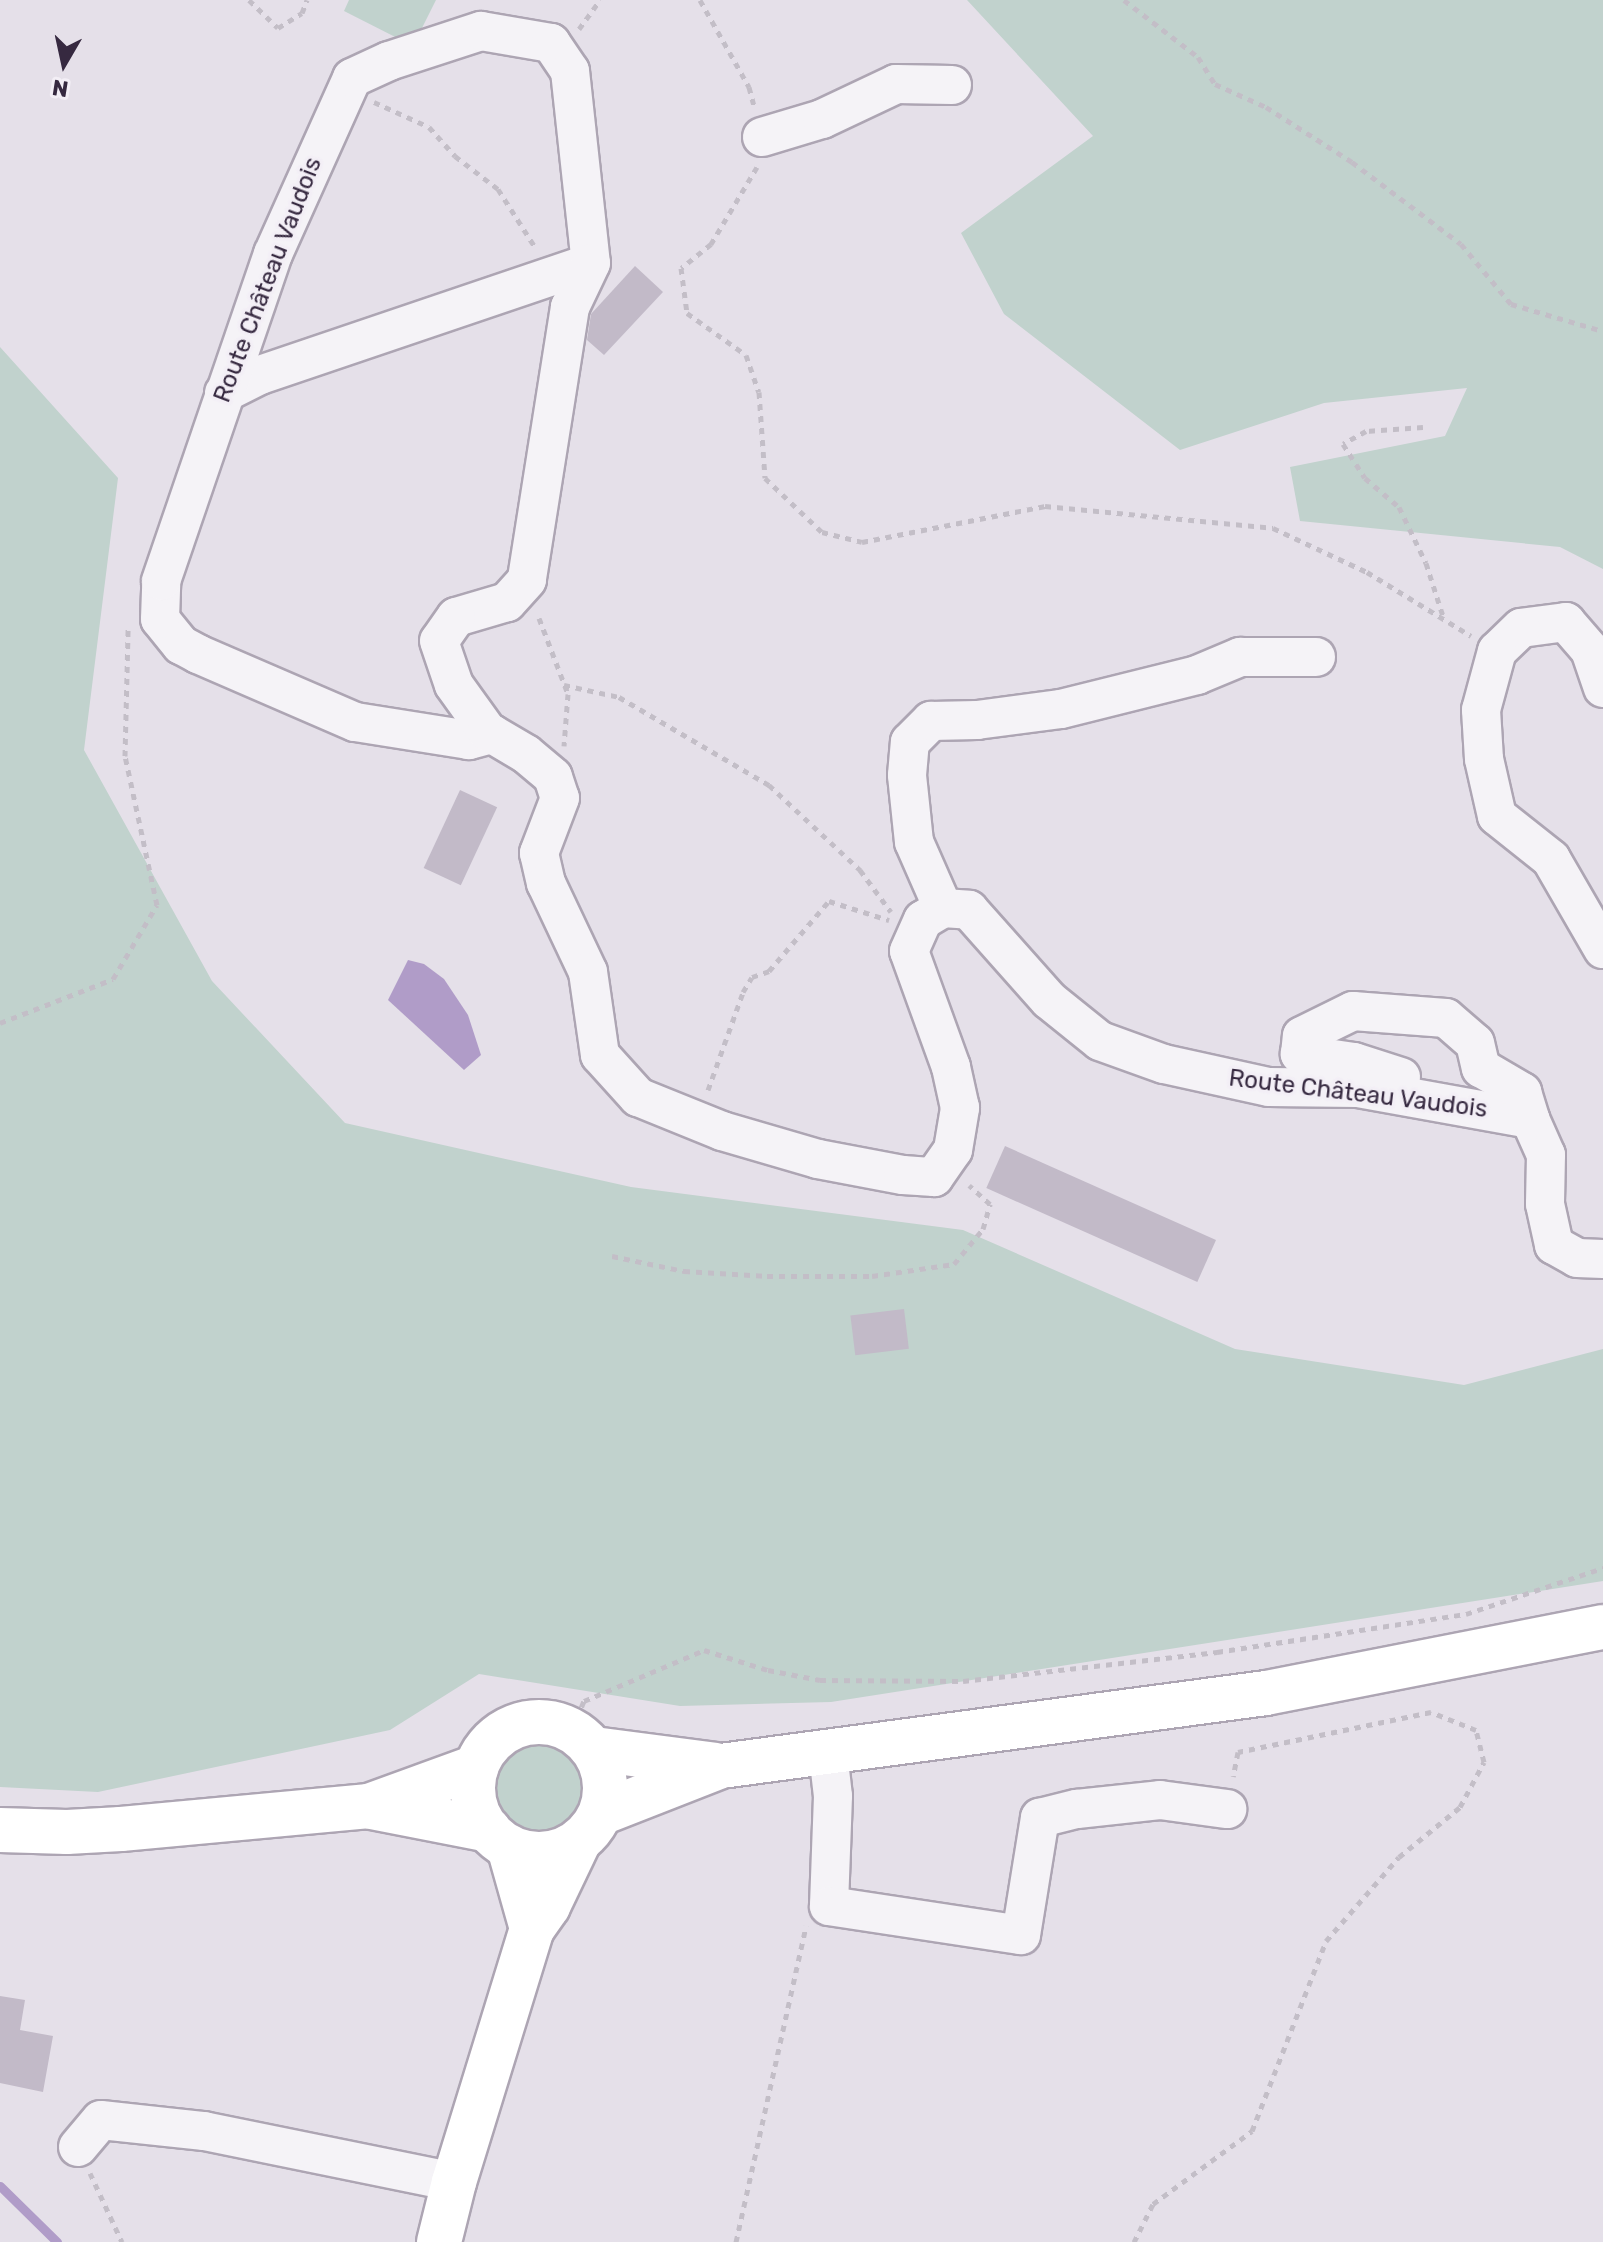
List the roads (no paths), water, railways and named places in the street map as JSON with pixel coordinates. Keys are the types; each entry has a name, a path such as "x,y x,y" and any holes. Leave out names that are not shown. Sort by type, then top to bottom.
{"main road":[{"path":"532,1929 499,1838 482,1821 473,1796 476,1767 492,1741 515,1726 541,1721 583,1740 721,1766 1266,1693 1603,1627"},
{"path":"439,2242 454,2182 532,1929 548,1906 590,1827 606,1782 583,1740"},
{"path":"369,1806 499,1838 535,1854 558,1852 590,1827 721,1766"},
{"path":"0,1830 94,1831 369,1806 476,1767"}],"lane":[{"name":"Route Château Vaudois","path":"492,734 469,740 355,722 198,654 181,645 160,619 161,581 273,254 352,78 389,61 481,31 551,43 570,71 591,263"},
{"path":"762,137 822,119 896,84 952,85"},
{"path":"224,393 260,375 404,329 591,263"},
{"path":"591,263 570,307 527,580 507,602 456,617 439,641 454,685 492,734 526,754 553,777 560,798 539,853 546,883 588,972 600,1055 638,1097 698,1121 818,1159 903,1175 934,1177 953,1150 960,1108 951,1067 909,951 923,920 943,908 914,842 907,775 910,742 931,721 977,720 1061,709 1197,675 1240,657 1316,657"},
{"path":"1603,688 1590,650 1566,622 1521,628 1497,651 1481,710 1484,759 1497,816 1551,859 1603,949"},
{"name":"Route Château Vaudois","path":"943,908 969,910 1049,1000 1100,1041 1164,1064 1269,1087 1358,1088 1530,1119"},
{"path":"1423,1099 1400,1075 1354,1062 1300,1054 1302,1036 1353,1011 1446,1018 1475,1043 1481,1068 1522,1092 1546,1155 1545,1204 1554,1245 1577,1258 1603,1259"},
{"path":"828,1753 833,1796 829,1906 1021,1935 1040,1818 1077,1809 1160,1800 1227,1809"},
{"path":"78,2147 101,2120 204,2131 454,2182"}],"waterway":[{"path":"0,2186 57,2242"}]}
